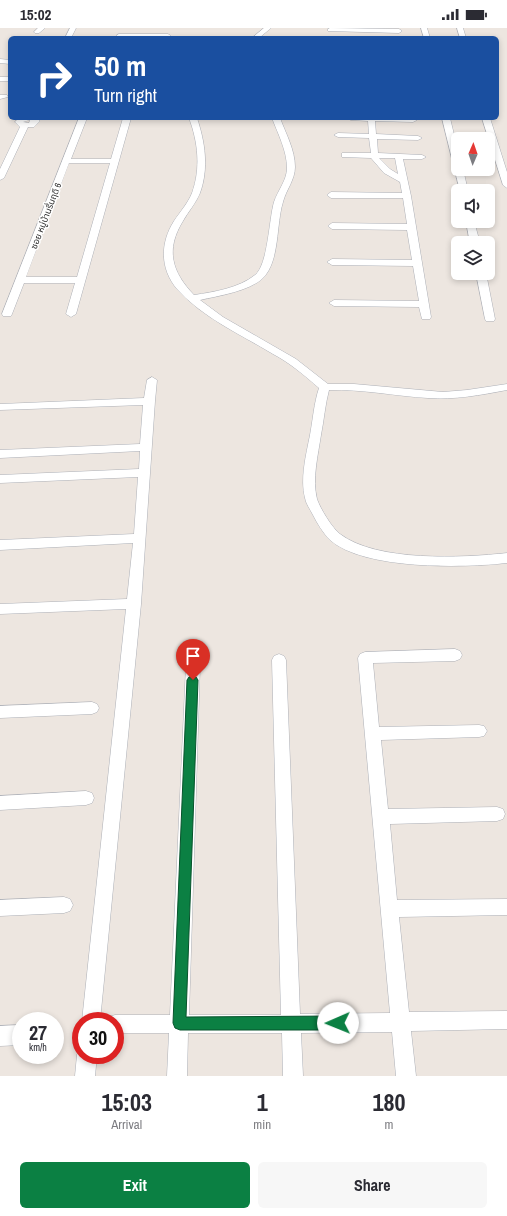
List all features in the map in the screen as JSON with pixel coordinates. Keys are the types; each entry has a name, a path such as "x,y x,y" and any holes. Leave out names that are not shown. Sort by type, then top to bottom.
{"street":[{"path":"258,36 268,28"},
{"path":"330,30 399,30"},
{"path":"0,178 28,120"},
{"name":"ซอย หมู่บ้านรื่นฤดี 6","path":"7,314 82,120"},
{"path":"71,314 126,120"},
{"path":"194,120 202,148 199,179 195,194 176,225 170,240 167,256 171,274 192,298 217,318 292,361 325,387 344,386 444,395 472,393 507,387"},
{"path":"192,298 231,289 247,283 260,276 266,266 278,204 290,176 291,166 287,146 277,120"},
{"path":"371,120 375,158 388,171 404,181"},
{"path":"446,120 451,139"},
{"path":"487,120 507,185"},
{"path":"338,135 418,138"},
{"path":"345,155 422,157"},
{"path":"398,156 407,196 426,317"},
{"path":"67,161 114,161"},
{"path":"331,195 407,196"},
{"path":"332,226 411,227"},
{"path":"332,262 417,263"},
{"path":"21,280 80,280"},
{"path":"482,280 490,319"},
{"path":"334,303 424,304"},
{"path":"92,1012 134,604 140,538 148,401 152,380"},
{"path":"325,387 321,398 314,446 311,474 311,498 322,520 335,537 358,549 392,556 446,562 507,558"},
{"path":"0,407 148,401"},
{"path":"0,454 146,447"},
{"path":"0,479 144,473"},
{"path":"0,545 140,538"},
{"path":"0,609 134,604"},
{"path":"406,1076 365,658 455,655"},
{"path":"279,660 293,1076"},
{"path":"177,1076 193,665"},
{"path":"0,712 92,708"},
{"path":"372,734 478,731"},
{"path":"0,803 86,798"},
{"path":"380,817 497,814"},
{"path":"0,908 64,905"},
{"path":"390,909 507,907"},
{"path":"124,1024 291,1024 507,1020"},
{"path":"0,1036 12,1035"},
{"path":"85,1076 86,1064"}],"route":[{"path":"193,680 180,1023 338,1023"}]}
